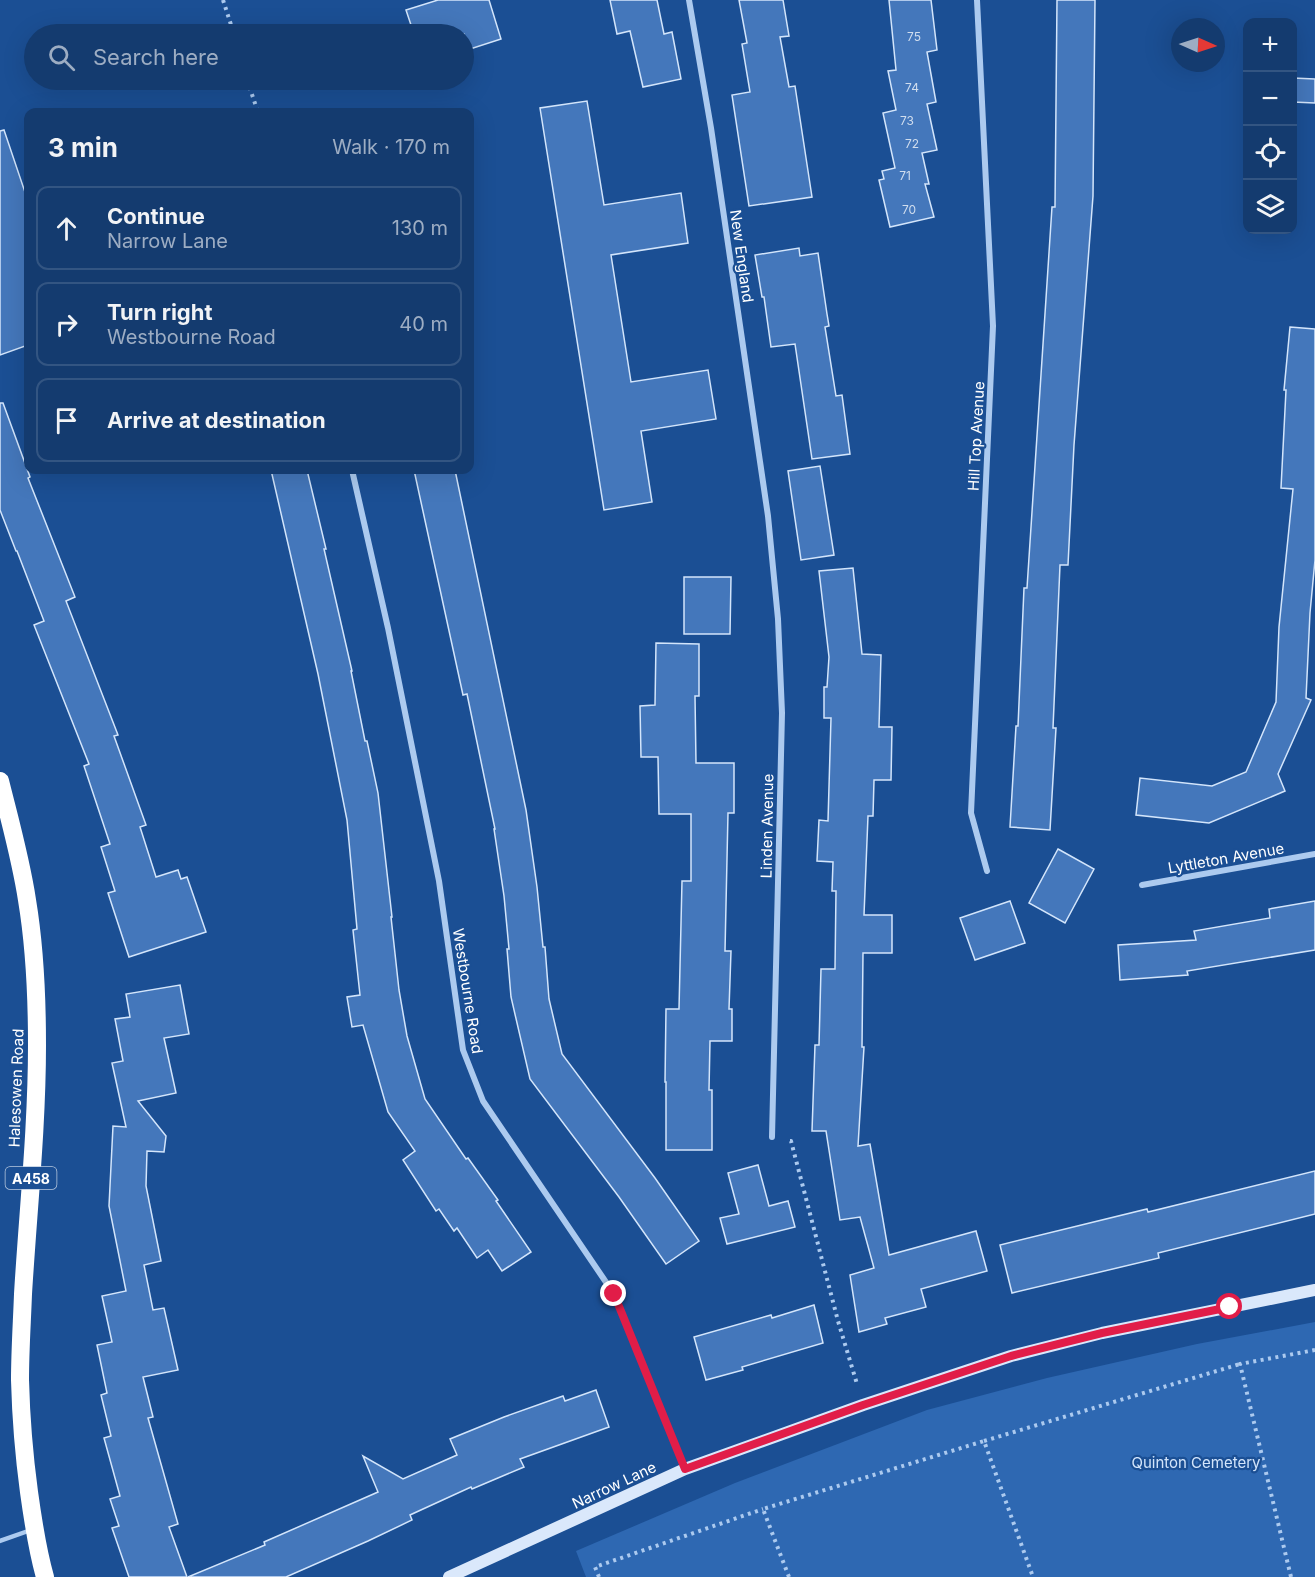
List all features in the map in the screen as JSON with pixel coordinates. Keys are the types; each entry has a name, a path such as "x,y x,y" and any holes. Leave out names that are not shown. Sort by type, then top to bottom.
{"highway":[{"name":"Halesowen Road","path":"0,781 27,899 36,991 35,1109 20,1377 22,1425 34,1529 45,1577"}],"main road":[{"name":"Narrow Lane","path":"449,1577 685,1469 863,1405 1011,1356 1090,1335 1315,1290"}],"street":[{"name":"New England","path":"689,0 711,128 768,516"},
{"name":"Hill Top Avenue","path":"977,0 993,326 971,813 987,870"},
{"name":"Westbourne Road","path":"353,474 388,628 439,881 463,1050 483,1101 614,1294 685,1469"},
{"name":"Linden Avenue","path":"768,516 778,619 782,713 772,1137"},
{"name":"Lyttleton Avenue","path":"1142,885 1315,854"}],"lane":[{"path":"0,1540 34,1529"}],"path":[{"path":"223,0 231,24"},
{"path":"251,90 257,108"},
{"path":"772,1137 791,1141 838,1321 863,1405"},
{"path":"599,1577 595,1567 763,1509 1240,1364 1315,1350"},
{"path":"1240,1364 1291,1577"},
{"path":"984,1441 1033,1577"},
{"path":"763,1509 789,1577"}],"green space":[{"name":"Quinton Cemetery","path":"1315,1322 1315,1577 586,1577 576,1551 735,1483 927,1410 1047,1378 1197,1344"}],"building":[{"path":"438,0 489,0 501,39 474,48 474,24 411,24 406,10"},
{"path":"610,0 657,0 664,34 672,32 681,79 643,87 630,31 617,34"},
{"path":"739,0 783,0 789,36 780,37 789,87 795,86 812,197 749,206 732,95 750,92 742,44 747,43"},
{"path":"889,0 931,0 937,50 927,52 936,102 927,104 937,150 922,153 929,184 925,184 934,217 890,227 879,180 884,179 882,171 895,168 883,113 896,110 888,71 896,70"},
{"path":"1057,0 1095,0 1093,196 1074,445 1068,565 1060,565 1053,728 1056,728 1050,830 1010,827 1016,726 1018,726 1024,588 1027,588 1052,207 1055,207"},
{"path":"1297,78 1315,79 1315,103 1297,102"},
{"path":"587,101 604,205 681,193 688,243 611,255 631,382 708,370 716,419 641,431 652,502 604,510 540,108"},
{"path":"4,130 24,189 24,346 0,355 0,131"},
{"path":"799,248 800,256 818,253 829,326 825,327 836,396 842,395 850,454 812,459 795,344 771,347 755,255"},
{"path":"1290,327 1315,329 1315,560 1306,698 1311,700 1278,774 1285,791 1209,823 1136,815 1140,778 1212,786 1246,772 1276,702 1279,627 1293,489 1281,488 1286,390 1284,390"},
{"path":"0,403 3,403 24,461 24,474 29,474 28,478 75,597 66,601 118,735 114,736 146,825 140,827 156,877 178,870 181,879 187,877 206,932 129,957 108,893 115,891 101,847 110,844 84,766 89,764 34,625 44,621 0,510"},
{"path":"820,466 834,555 801,560 788,471"},
{"path":"272,474 308,474 378,793 399,990 407,1036 425,1099 466,1159 468,1158 498,1200 496,1201 531,1252 502,1271 488,1250 477,1258 457,1228 454,1231 439,1209 436,1211 403,1160 415,1151 388,1112 363,1025 352,1027 347,997 360,995 353,930 357,929 347,820 318,674"},
{"path":"415,474 456,474 526,810 543,947 545,947 549,999 562,1054 699,1241 666,1264 619,1197 530,1079 511,997 504,896 495,829 467,694 463,695"},
{"path":"853,568 862,654 881,655 879,727 892,727 891,780 874,780 873,816 868,816 864,915 892,915 892,953 863,953 862,1047 864,1047 858,1146 870,1144 889,1255 976,1231 987,1271 921,1289 926,1307 885,1318 887,1324 859,1332 850,1275 874,1268 860,1217 840,1220 826,1131 812,1131 815,1045 819,1045 821,969 835,969 836,891 832,891 833,862 817,861 819,820 828,821 831,718 824,718 824,687 827,687 829,657 819,571"},
{"path":"684,577 731,577 730,634 684,634"},
{"path":"656,643 699,644 699,696 695,696 696,763 734,763 734,813 728,813 725,951 731,951 729,1009 732,1009 732,1041 710,1041 709,1090 712,1090 712,1150 666,1150 666,1009 679,1009 682,881 691,881 691,814 659,814 658,757 641,757 640,706 655,705"},
{"path":"1058,849 1094,869 1065,923 1029,903"},
{"path":"1010,901 1025,943 975,960 960,918"},
{"path":"1315,901 1315,950 1187,971 1188,975 1120,980 1118,945 1196,940 1194,931 1270,918 1269,909"},
{"path":"180,985 189,1034 164,1038 176,1093 138,1101 166,1136 164,1152 147,1151 146,1186 161,1261 144,1265 153,1310 164,1308 178,1370 143,1377 153,1417 148,1418 178,1524 169,1527 187,1577 129,1577 112,1528 119,1526 110,1499 120,1496 104,1438 111,1436 101,1395 107,1393 97,1345 112,1342 102,1296 126,1291 109,1206 113,1126 126,1127 112,1063 123,1061 115,1019 130,1017 126,994"},
{"path":"758,1165 769,1206 788,1201 795,1227 727,1244 720,1218 739,1214 728,1173"},
{"path":"1315,1171 1315,1214 1158,1253 1159,1258 1012,1293 1000,1245"},
{"path":"814,1305 823,1343 706,1380 694,1337"},
{"path":"596,1390 609,1427 520,1459 524,1467 472,1489 471,1487 410,1515 412,1520 368,1541 286,1577 188,1577 265,1545 264,1542 378,1492 363,1456 403,1479 457,1455 450,1439 563,1396 565,1401"}],"route":[{"path":"614,1294 685,1469 863,1405 1011,1356 1102,1333 1230,1307"}]}
